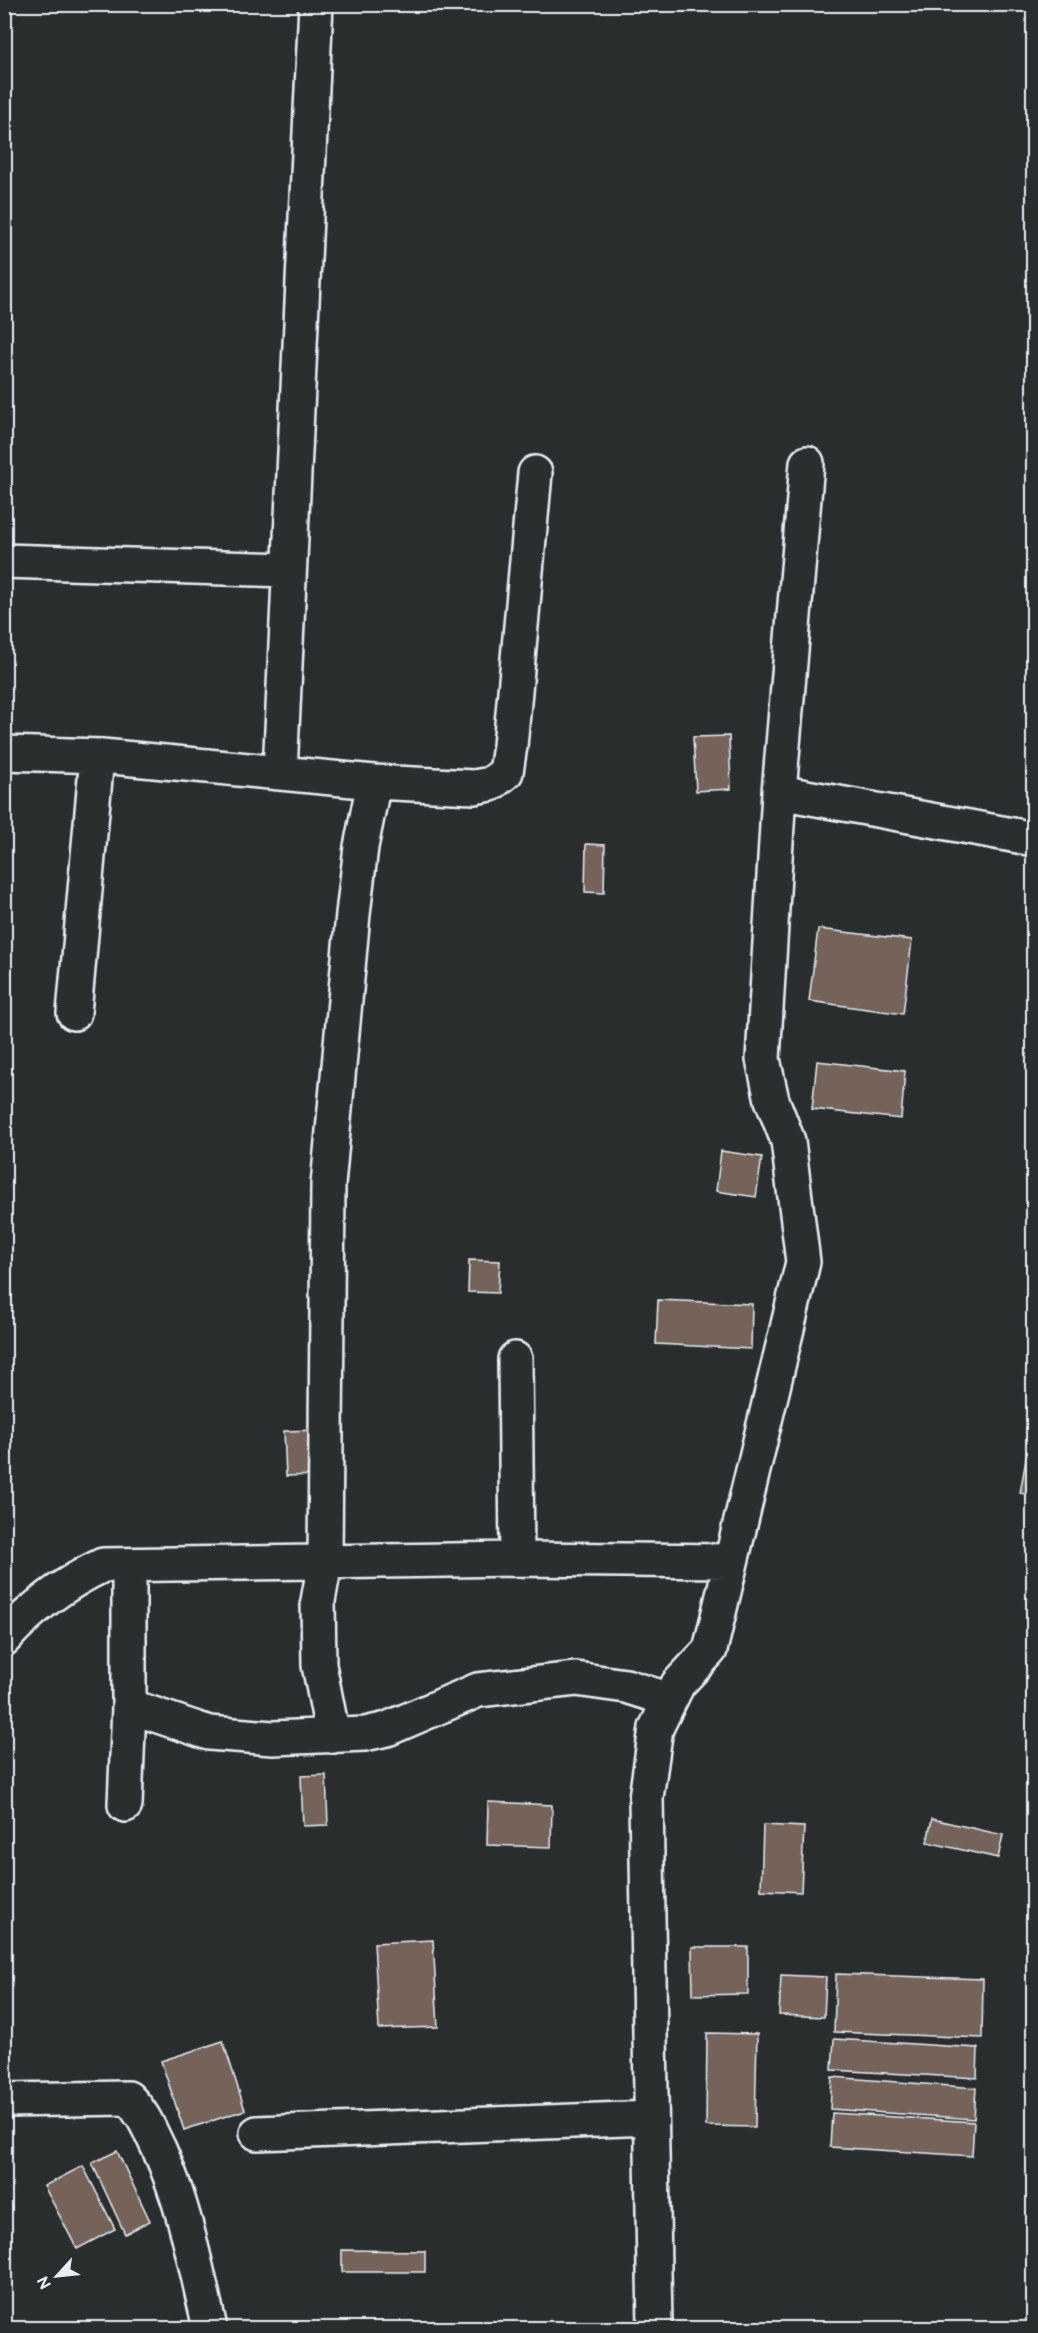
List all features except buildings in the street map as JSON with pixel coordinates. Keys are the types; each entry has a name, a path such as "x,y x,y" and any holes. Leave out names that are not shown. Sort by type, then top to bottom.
{"street":[{"path":"280,772 316,4"},
{"path":"655,2328 646,1798 656,1728 678,1684 710,1650 803,1262 788,1141 772,1100 764,1059 779,792 807,463"},
{"path":"4,753 97,756 374,782 474,787 490,784 506,772 536,473"},
{"path":"4,561 289,570"},
{"path":"74,1013 97,756"},
{"path":"333,1736 319,1665 318,1601 325,1562 328,1185 353,914 361,847 374,782"},
{"path":"779,792 1034,838"},
{"path":"516,1359 517,1559"},
{"path":"4,1639 46,1598 80,1576 103,1565 517,1559 731,1561"},
{"path":"124,1805 129,1706 129,1565"},
{"path":"129,1706 209,1733 273,1738 365,1734 387,1729 478,1690 576,1679 626,1686 670,1700"},
{"path":"4,2100 128,2098 142,2113 181,2205 210,2328"},
{"path":"257,2133 651,2118"}]}
